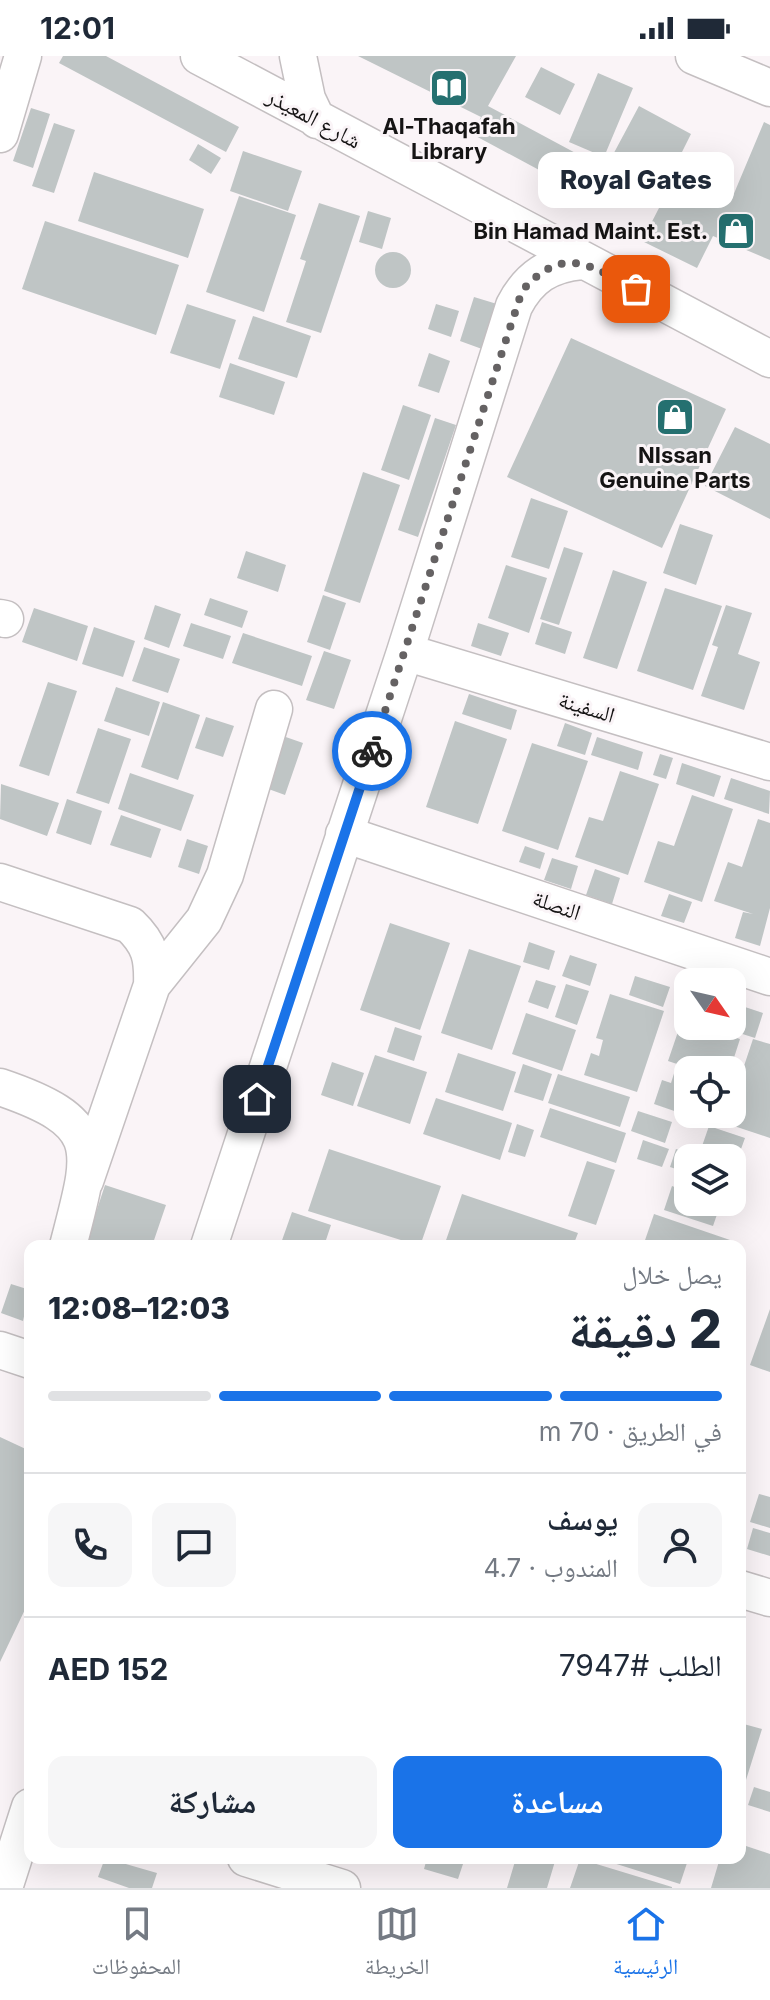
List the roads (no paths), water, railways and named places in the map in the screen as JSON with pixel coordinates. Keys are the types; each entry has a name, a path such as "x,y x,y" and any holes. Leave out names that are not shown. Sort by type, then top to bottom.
{"street":[{"path":"0,134 23,56"},
{"path":"298,56 307,99 317,120"},
{"path":"694,56 770,88"},
{"name":"شارع المعيذر","path":"213,58 317,120 770,359"},
{"path":"211,1240 405,652 514,306 522,291 541,273 565,262 582,261"},
{"name":"السفينة","path":"405,652 770,762"},
{"path":"152,985 204,920 225,875 274,709"},
{"name":"النصلة","path":"344,834 770,977"},
{"path":"0,882 130,925 145,939 153,959 152,985 85,1181 70,1240"},
{"path":"0,1087 38,1100 68,1117 79,1131 85,1153 85,1181"},
{"path":"0,1350 24,1358"},
{"path":"746,1591 770,1598"},
{"path":"4,1888 24,1826"},
{"path":"254,1870 342,1888"}],"place":[{"name":"Al-Thaqafah Library","path":"449,88"},
{"name":"Bin Hamad Maint. Est.","path":"736,231"},
{"name":"Royal Gates","path":"636,289"},
{"name":"NIssan Genuine Parts","path":"675,417"}]}
